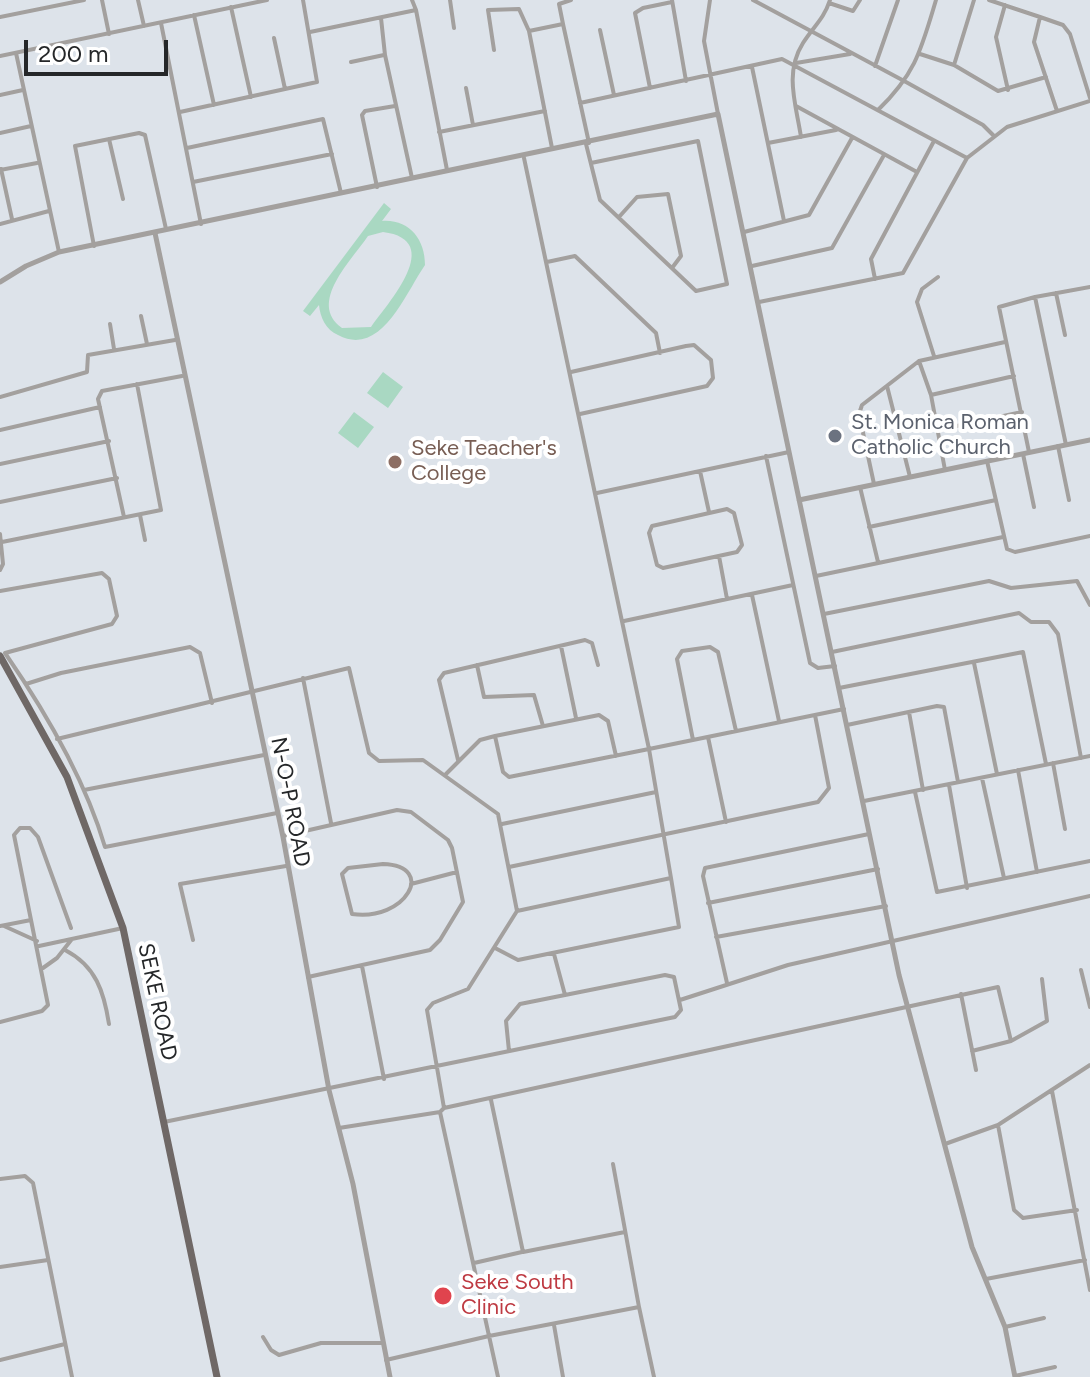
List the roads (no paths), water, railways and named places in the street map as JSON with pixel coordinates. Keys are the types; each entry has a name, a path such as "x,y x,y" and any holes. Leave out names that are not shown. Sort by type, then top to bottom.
{"main road":[{"name":"SEKE ROAD","path":"0,656 67,777 123,928 217,1377"}],"street":[{"path":"0,17 84,0"},
{"path":"102,0 109,34"},
{"path":"138,0 144,26"},
{"path":"0,56 267,0"},
{"path":"180,112 318,79 303,0"},
{"path":"412,0 447,173"},
{"path":"450,0 454,28"},
{"path":"571,0 559,4 591,163 600,200 696,291 727,284 698,141 591,163"},
{"path":"710,0 704,41 718,114 872,833 891,940 908,1008 972,1247 1005,1327 1015,1376 1055,1367"},
{"path":"753,0 983,125 994,136"},
{"path":"801,137 790,73 798,51 830,2 853,11 860,0"},
{"path":"875,66 898,0"},
{"path":"878,110 906,82 920,54 936,0"},
{"path":"954,65 974,0"},
{"path":"759,302 903,273 967,158 1007,127 1090,99 1070,34 1063,25 989,0"},
{"path":"650,88 635,13 672,1 686,81"},
{"path":"1005,5 996,37 1008,90"},
{"path":"231,7 251,97"},
{"path":"494,50 486,16 492,8 519,9 529,31 552,151"},
{"path":"310,32 416,10"},
{"path":"194,15 214,105"},
{"path":"1040,17 1034,42 1057,111"},
{"path":"381,18 385,55 412,180"},
{"path":"161,23 201,224"},
{"path":"529,31 563,24"},
{"path":"600,30 614,95"},
{"path":"274,38 285,89"},
{"path":"16,53 59,252"},
{"path":"794,64 802,59 852,54"},
{"path":"920,54 954,65 990,88 1008,90 1046,77"},
{"path":"351,62 385,55"},
{"path":"580,103 782,59 967,158"},
{"path":"752,66 784,221"},
{"path":"466,88 473,125"},
{"path":"0,95 23,90"},
{"path":"377,187 362,115 365,111 395,106"},
{"path":"796,106 917,172"},
{"path":"439,132 545,111"},
{"path":"0,282 26,266 59,252 524,158 718,114"},
{"path":"187,148 319,119 326,121 341,195"},
{"path":"0,133 31,126"},
{"path":"768,143 838,129"},
{"path":"94,246 75,146 139,133 145,135 166,231"},
{"path":"744,232 809,215 818,205 852,138"},
{"path":"109,139 123,199"},
{"path":"875,279 871,259 934,141"},
{"path":"193,182 332,154"},
{"path":"752,266 832,248 884,155"},
{"path":"495,948 518,960 679,927 624,621 524,158"},
{"path":"12,219 0,169 38,163"},
{"path":"619,217 637,197 668,194 681,256 672,268"},
{"path":"0,224 49,211"},
{"name":"N-O-P ROAD","path":"155,233 182,376 283,837 329,1090 390,1377"},
{"path":"547,262 575,256 656,333 660,353"},
{"path":"934,356 917,302 922,289 938,277"},
{"path":"1034,507 1022,412 999,307 1090,287"},
{"path":"1056,293 1065,335"},
{"path":"1035,297 1066,445"},
{"path":"141,316 147,344"},
{"path":"110,324 114,349"},
{"path":"0,397 87,372 88,355 175,340"},
{"path":"874,484 859,409 919,361 1006,342"},
{"path":"571,372 694,345 711,360 712,383 580,414"},
{"path":"919,361 931,395 945,470"},
{"path":"124,517 98,399 102,391 182,376"},
{"path":"931,395 1014,376"},
{"path":"2,542 161,510 137,384"},
{"path":"887,385 910,477"},
{"path":"0,430 100,407"},
{"path":"938,430 1022,412"},
{"path":"799,500 1090,440"},
{"path":"0,464 109,441"},
{"path":"1058,446 1069,500"},
{"path":"597,493 789,452"},
{"path":"766,456 810,663 818,668 835,666"},
{"path":"987,461 1007,549 1015,552 1090,536"},
{"path":"700,471 709,512"},
{"path":"0,502 117,478"},
{"path":"860,487 878,562"},
{"path":"869,527 996,500"},
{"path":"732,511 742,545 737,552 663,568 655,562 649,533 652,526 709,512 732,511"},
{"path":"140,514 145,540"},
{"path":"0,534 3,564 0,570"},
{"path":"816,576 1003,537"},
{"path":"719,556 727,599"},
{"path":"0,585 1,591 102,573 109,579 117,616 112,624 5,653 26,684 84,790 105,847 277,813"},
{"path":"824,614 986,581 1011,588 1077,581 1090,605"},
{"path":"624,621 793,585"},
{"path":"752,594 779,721"},
{"path":"832,652 1019,613 1031,622 1049,622 1058,634 1081,758"},
{"path":"458,760 439,680 447,672 591,641 598,665"},
{"path":"561,646 576,718"},
{"path":"26,684 61,673 190,647 200,653 212,703"},
{"path":"693,740 677,659 682,651 717,649 736,731"},
{"path":"839,688 1023,652 1046,764"},
{"path":"974,663 997,774"},
{"path":"477,665 484,697 534,695 543,726"},
{"path":"56,739 349,668 369,753 384,762 418,759 446,774 493,807 501,824 517,911 468,989 433,1003 427,1010 442,1110 498,1377"},
{"path":"303,678 331,823"},
{"path":"847,725 937,706 946,710 958,782"},
{"path":"495,736 503,772 509,777 844,709"},
{"path":"909,712 923,790"},
{"path":"446,774 480,740 599,715 606,718 616,756"},
{"path":"509,867 816,803 827,793 815,715"},
{"path":"708,737 726,822"},
{"path":"84,790 264,755"},
{"path":"864,801 1090,757"},
{"path":"1053,763 1065,829"},
{"path":"1018,770 1037,872"},
{"path":"982,778 1004,878"},
{"path":"949,785 967,888"},
{"path":"501,824 656,792"},
{"path":"915,792 935,891 967,888 1090,861"},
{"path":"283,837 331,823 397,810 411,812 448,840 463,902 436,946 425,952 308,977"},
{"path":"0,1022 47,1008 38,944 14,835 26,826 38,837 71,928"},
{"path":"727,983 708,903 703,876 705,868 872,833"},
{"path":"388,864 403,869 411,884 406,898 397,908 355,915 349,909 341,878 348,868 388,864"},
{"path":"193,940 180,884 286,866"},
{"path":"708,903 878,869"},
{"path":"411,884 457,872"},
{"path":"517,911 671,878"},
{"path":"680,1000 727,983 891,940 1090,896"},
{"path":"716,937 886,906"},
{"path":"2,926 31,920"},
{"path":"2,926 38,944 123,928"},
{"path":"42,969 65,950 72,939"},
{"path":"65,950 87,965 94,975 105,1001 109,1024"},
{"path":"554,953 565,995"},
{"path":"362,966 384,1079"},
{"path":"1081,970 1090,1007"},
{"path":"164,1122 436,1069 675,1017 681,1010 674,977 669,975 520,1004 511,1011 506,1021 509,1051"},
{"path":"972,1051 1011,1041 1047,1021 1042,979"},
{"path":"339,1128 491,1100 998,987 1011,1041"},
{"path":"961,994 976,1070"},
{"path":"945,1144 998,1125 1090,1065"},
{"path":"1052,1091 1090,1290"},
{"path":"491,1100 523,1252"},
{"path":"998,1125 1014,1210 1023,1218 1077,1210"},
{"path":"613,1164 654,1377"},
{"path":"0,1179 19,1175 33,1183 72,1377"},
{"path":"474,1263 625,1232"},
{"path":"0,1267 48,1260"},
{"path":"986,1279 1085,1260"},
{"path":"386,1360 639,1307"},
{"path":"1005,1327 1044,1318"},
{"path":"554,1325 563,1377"},
{"path":"263,1337 271,1350 279,1355 321,1343 383,1343"},
{"path":"0,1360 65,1344"}],"place":[{"name":"St. Monica Roman Catholic Church","path":"835,436"},
{"name":"Seke Teacher's College","path":"395,462"},
{"name":"Seke South Clinic","path":"443,1296"}]}
